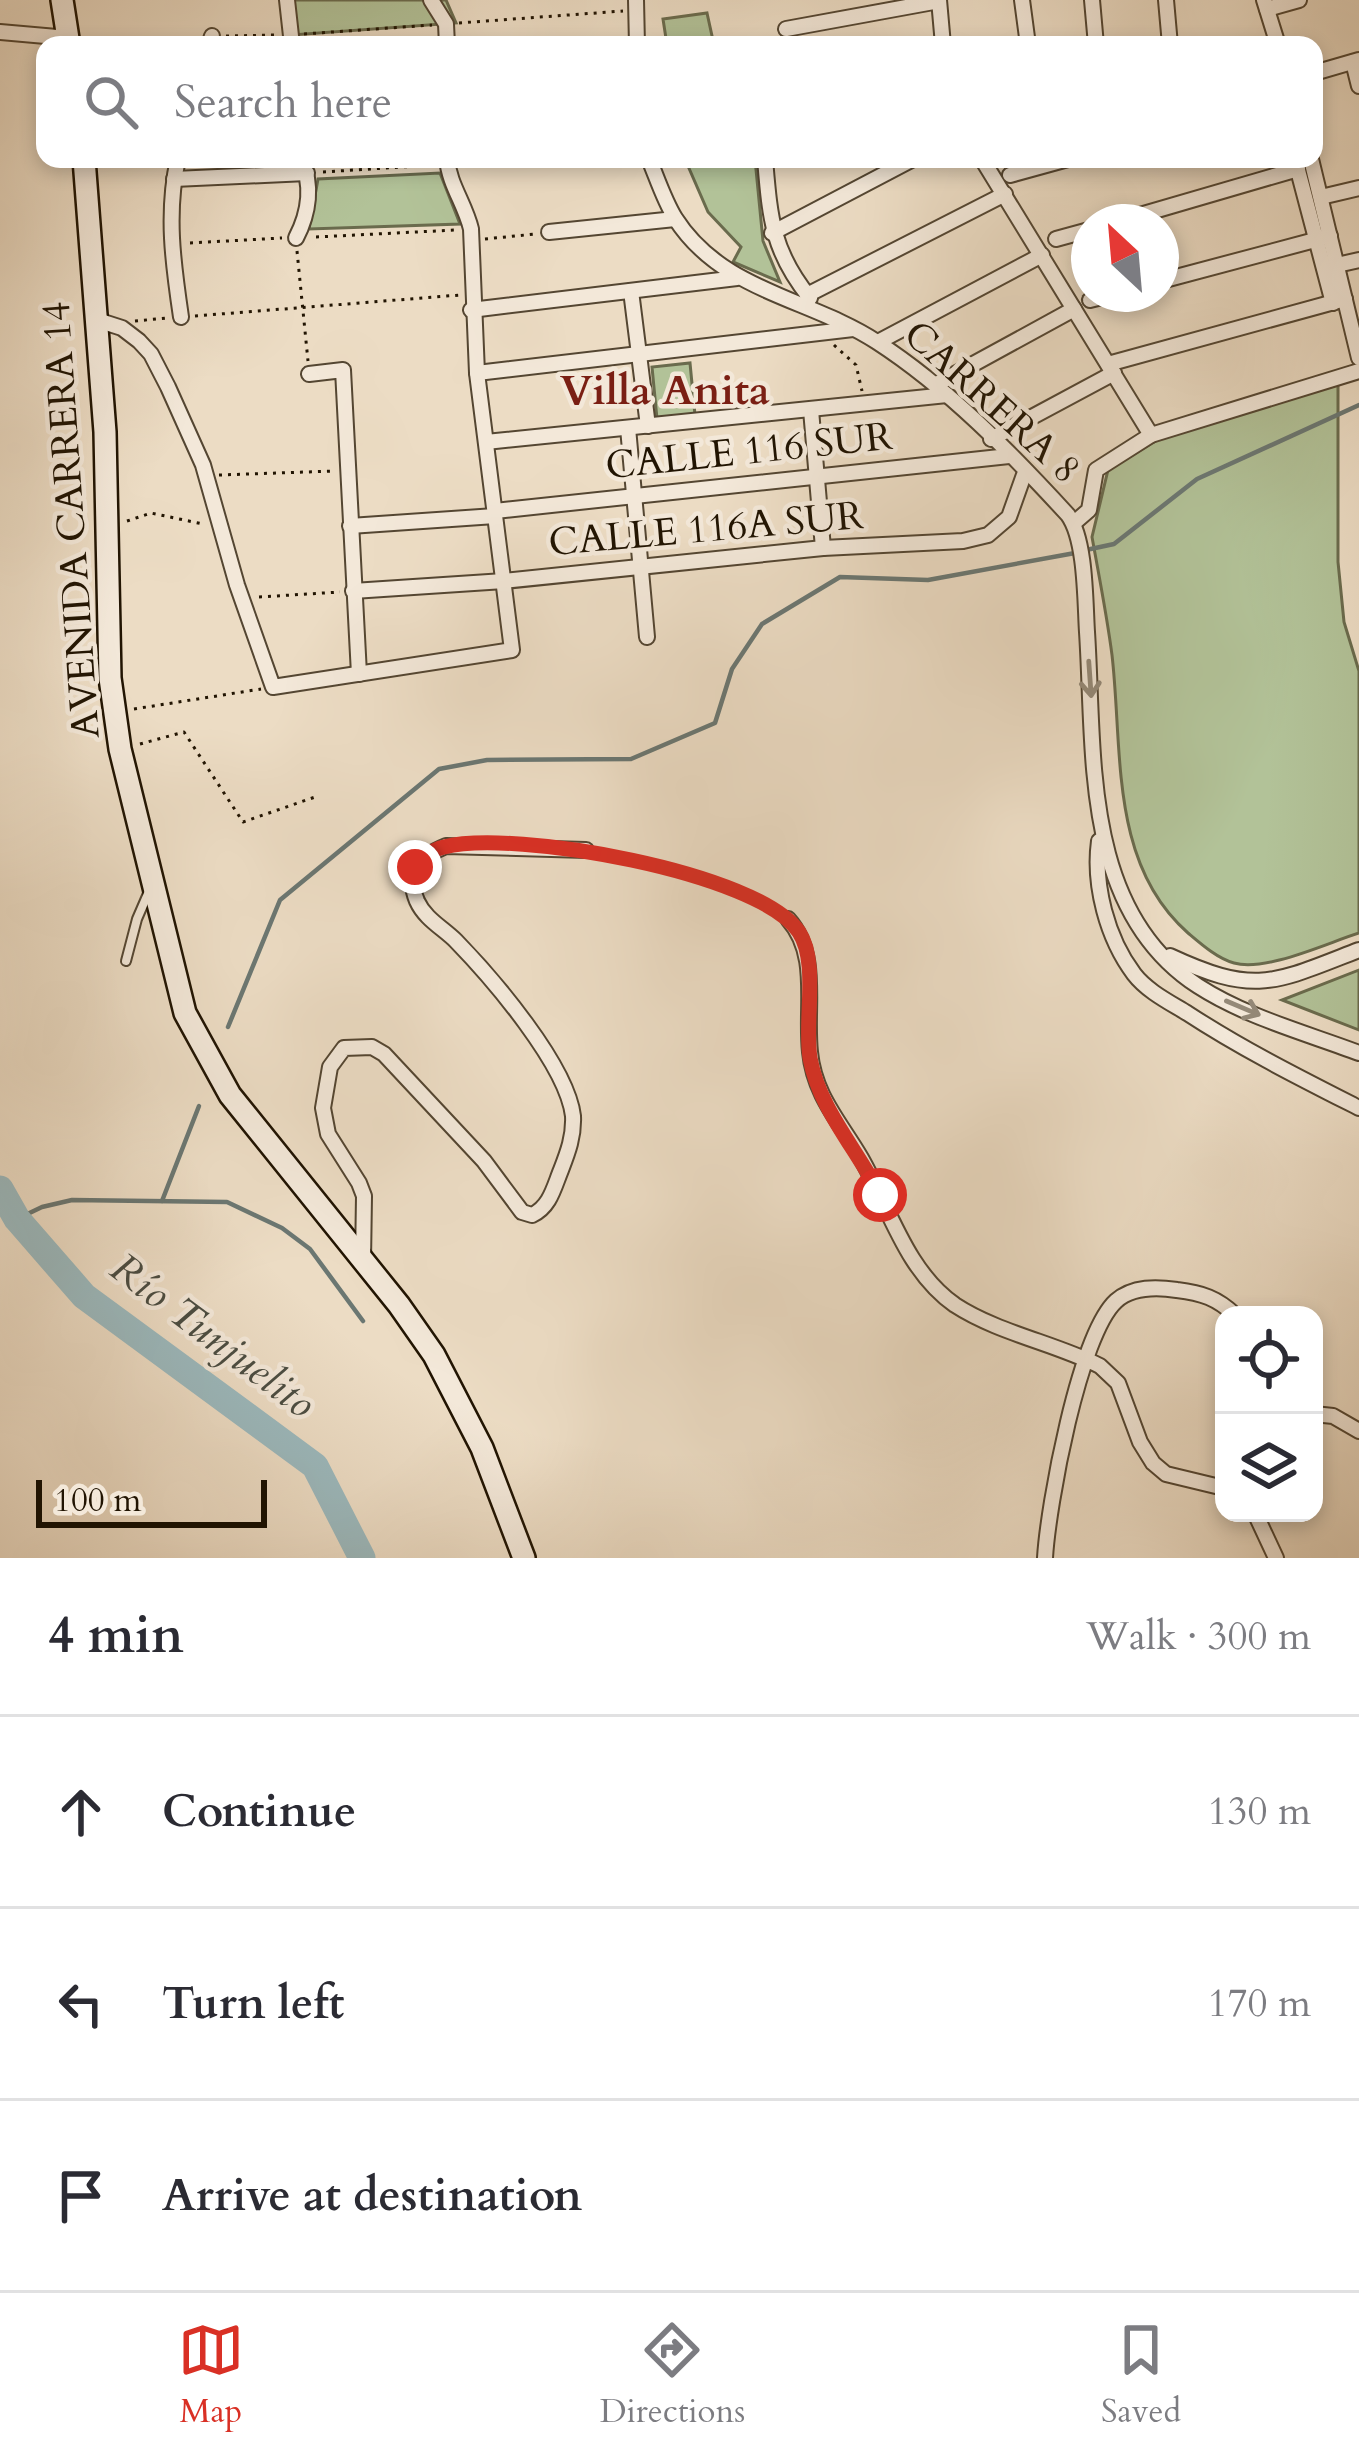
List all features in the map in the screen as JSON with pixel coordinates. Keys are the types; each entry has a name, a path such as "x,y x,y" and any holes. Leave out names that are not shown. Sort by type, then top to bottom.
{"main road":[{"path":"62,0 67,36"},
{"name":"AVENIDA CARRERA 14","path":"85,168 102,321 108,646 114,712 185,1013 209,1063 255,1128 416,1328 482,1448 524,1558"}],"street":[{"path":"287,0 292,36"},
{"path":"431,0 446,24 447,36"},
{"path":"786,28 939,0 943,36"},
{"path":"1022,0 1027,36"},
{"path":"1092,0 1095,36"},
{"path":"1166,0 1169,36"},
{"path":"1275,36 1266,4 1299,0"},
{"path":"636,5 637,36"},
{"path":"0,32 36,37"},
{"path":"1323,70 1356,61 1359,86"},
{"path":"176,168 170,244 181,317"},
{"path":"174,179 284,168"},
{"path":"296,238 304,222 304,168"},
{"path":"102,321 122,328 151,354 206,475 273,687 512,650 477,373 471,235 449,168"},
{"name":"CARRERA 8","path":"653,168 676,219 707,254 737,278 878,342 941,390 1074,523"},
{"path":"766,168 772,233 787,270 824,315"},
{"path":"772,233 896,168"},
{"path":"988,168 1071,302"},
{"path":"1010,176 1038,168"},
{"path":"1172,204 1283,168"},
{"path":"1304,168 1359,358"},
{"path":"1305,168 1321,197 1324,237 1337,265 1339,301"},
{"path":"1321,197 1359,188"},
{"path":"807,295 1005,194"},
{"path":"549,232 676,219"},
{"path":"1056,239 1071,235"},
{"path":"1179,276 1324,237"},
{"path":"878,342 1042,255"},
{"path":"1337,265 1359,260"},
{"path":"471,302 737,278"},
{"path":"631,291 648,426"},
{"path":"991,439 1111,368 1339,301"},
{"path":"485,442 811,410 941,390 1071,311"},
{"path":"1077,312 1151,434"},
{"path":"477,373 854,329"},
{"path":"309,374 344,370 359,674"},
{"path":"1359,371 1151,434 1096,470 1091,504 1074,523 1101,826 1097,881 1119,946 1135,975 1150,989 1229,1041 1359,1108"},
{"path":"811,410 823,548"},
{"path":"628,428 647,637"},
{"name":"CALLE 116 SUR","path":"350,526 1010,457"},
{"name":"CALLE 116A SUR","path":"353,592 988,535 1009,517 1025,472"},
{"path":"1101,826 1115,883 1180,973 1216,997 1359,1053"},
{"path":"364,1261 364,1196 328,1134 323,1108 330,1067 344,1048 372,1047 384,1054 484,1161 522,1213 541,1211 572,1138 571,1105 549,1056 472,958 422,910 413,885 415,867 425,855 446,846 586,850"},
{"path":"788,919 808,953 810,1056 818,1088 913,1257 936,1289 958,1306 1085,1359 1118,1383 1153,1463 1166,1474 1215,1486"},
{"path":"1160,951 1218,977 1258,984 1294,976 1359,950"},
{"path":"1046,1558 1085,1359 1102,1319 1115,1302 1141,1288 1209,1295 1223,1306"},
{"path":"1323,1415 1359,1431"},
{"path":"1260,1522 1276,1558"}],"lane":[{"path":"126,961 142,902 152,886"}],"path":[{"path":"330,36 636,5"},
{"path":"170,244 549,232"},
{"path":"296,238 309,374"},
{"path":"102,321 471,302"},
{"path":"826,332 832,344 856,365 863,404"},
{"path":"206,475 349,470"},
{"path":"107,538 127,521 152,514 202,525 215,506"},
{"path":"242,598 353,592"},
{"path":"114,712 273,687"},
{"path":"121,749 184,732 243,822 318,796"},
{"path":"586,850 673,867 788,919"}],"green space":[{"path":"287,0 446,0 456,23 292,35"},
{"path":"707,13 712,36 666,36 663,19"},
{"path":"689,168 756,168 763,241 780,282 733,262 741,247 708,212"},
{"path":"440,173 460,224 309,229 318,179"},
{"path":"690,363 695,415 657,419 652,367"},
{"path":"1338,384 1338,562 1344,622 1359,671 1359,933 1263,964 1234,963 1198,942 1163,905 1144,874 1132,840 1120,767 1112,655 1092,537 1108,470 1162,437"},
{"path":"1359,970 1359,1030 1282,1000"}],"waterway":[{"path":"1086,550 1114,544 1197,479 1359,405"},
{"path":"228,1027 280,900 439,769 487,760 631,759 715,723 732,669 762,624 840,577 928,580 1075,553"},
{"path":"162,1201 199,1106"},
{"name":"Río Tunjuelito","path":"0,1189 17,1219 84,1296 315,1466 362,1558"},
{"path":"17,1219 72,1200 227,1202 282,1228 310,1249 363,1321"}],"district":[{"name":"Villa Anita","path":"665,390"}],"route":[{"path":"415,867 425,855 446,846 586,850 673,867 788,919 808,953 810,1056 818,1088 880,1195"}]}
